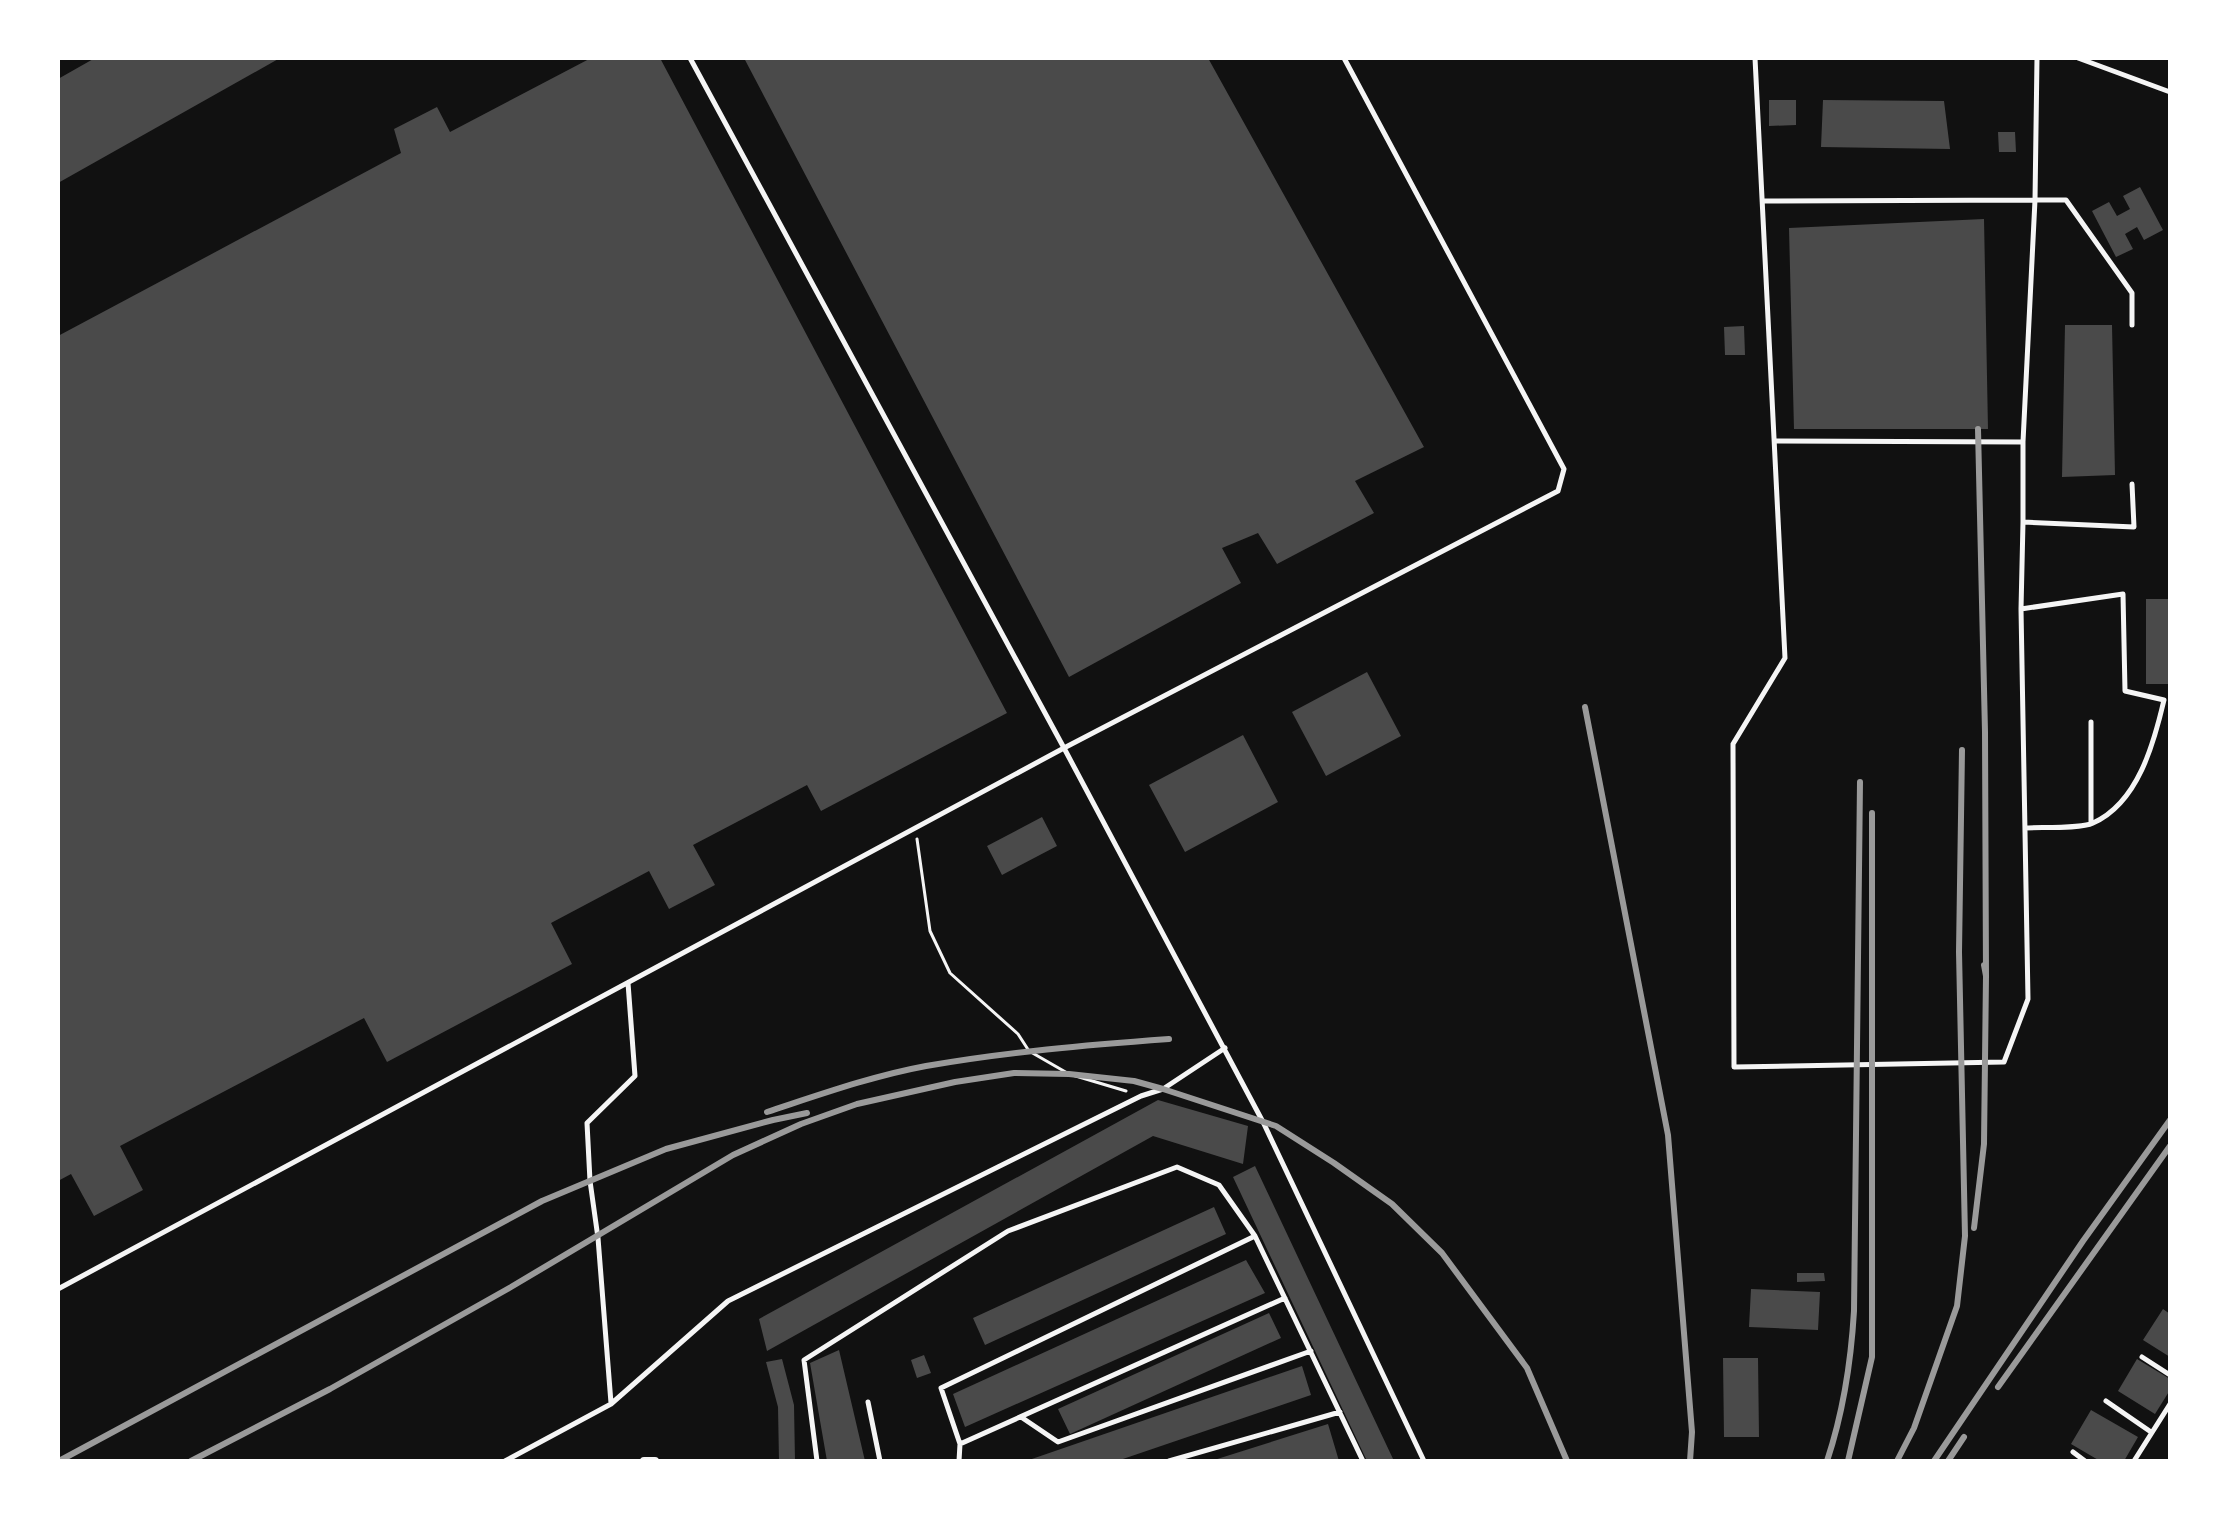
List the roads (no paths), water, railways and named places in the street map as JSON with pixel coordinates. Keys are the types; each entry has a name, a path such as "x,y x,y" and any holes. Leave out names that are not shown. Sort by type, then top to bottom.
{"street":[{"path":"645,1460 655,1461"}],"lane":[{"path":"690,58 1225,1048 1424,1461"},
{"path":"58,1289 1064,748 1558,491 1564,469 1344,58"},
{"path":"1755,58 1785,658 1733,744 1734,1067 2004,1062 2028,999 2021,609 2023,442 2035,200 2037,58"},
{"path":"2078,58 2170,92"},
{"path":"1763,201 2066,200 2132,293 2132,325"},
{"path":"1775,441 2023,442"},
{"path":"2023,522 2134,527 2132,484"},
{"path":"2021,609 2123,594 2125,691 2164,700 2152,751 2123,800 2091,824 2025,828"},
{"path":"2091,722 2091,824"},
{"path":"611,1404 587,1123 635,1076 628,982"},
{"path":"505,1461 611,1404 728,1301 1141,1096 1163,1089 1225,1048"},
{"path":"817,1461 804,1360 1008,1231 1177,1167 1219,1185 1255,1236 1363,1461"},
{"path":"959,1461 960,1444 941,1388 1255,1236"},
{"path":"960,1444 1285,1298"},
{"path":"1021,1417 1058,1442 1311,1351"},
{"path":"2142,1357 2170,1375"},
{"path":"2106,1401 2151,1432"},
{"path":"868,1402 880,1461"},
{"path":"2134,1461 2170,1404"},
{"path":"1169,1461 1340,1412"},
{"path":"2073,1452 2085,1461"}],"railway":[{"path":"1978,429 1985,732 1986,976"},
{"path":"1585,707 1668,1135 1692,1432 1690,1461"},
{"path":"1897,1461 1914,1428 1957,1306 1965,1236 1959,952 1962,750"},
{"path":"1827,1461 1845,1387 1854,1311 1860,782"},
{"path":"1848,1461 1872,1357 1872,813"},
{"path":"1974,1228 1984,1144 1984,965"},
{"path":"767,1112 866,1080 926,1066 1047,1050 1169,1039"},
{"path":"191,1461 330,1389 511,1287 733,1155 801,1124 857,1104 955,1082 1014,1073 1069,1074 1134,1081 1163,1089 1276,1126 1334,1163 1392,1204 1442,1253 1527,1368 1567,1461"},
{"path":"59,1461 542,1201 666,1149 807,1113"},
{"path":"1934,1461 2083,1241 2170,1120"},
{"path":"1998,1387 2170,1146"},
{"path":"1948,1461 1964,1437"}]}
